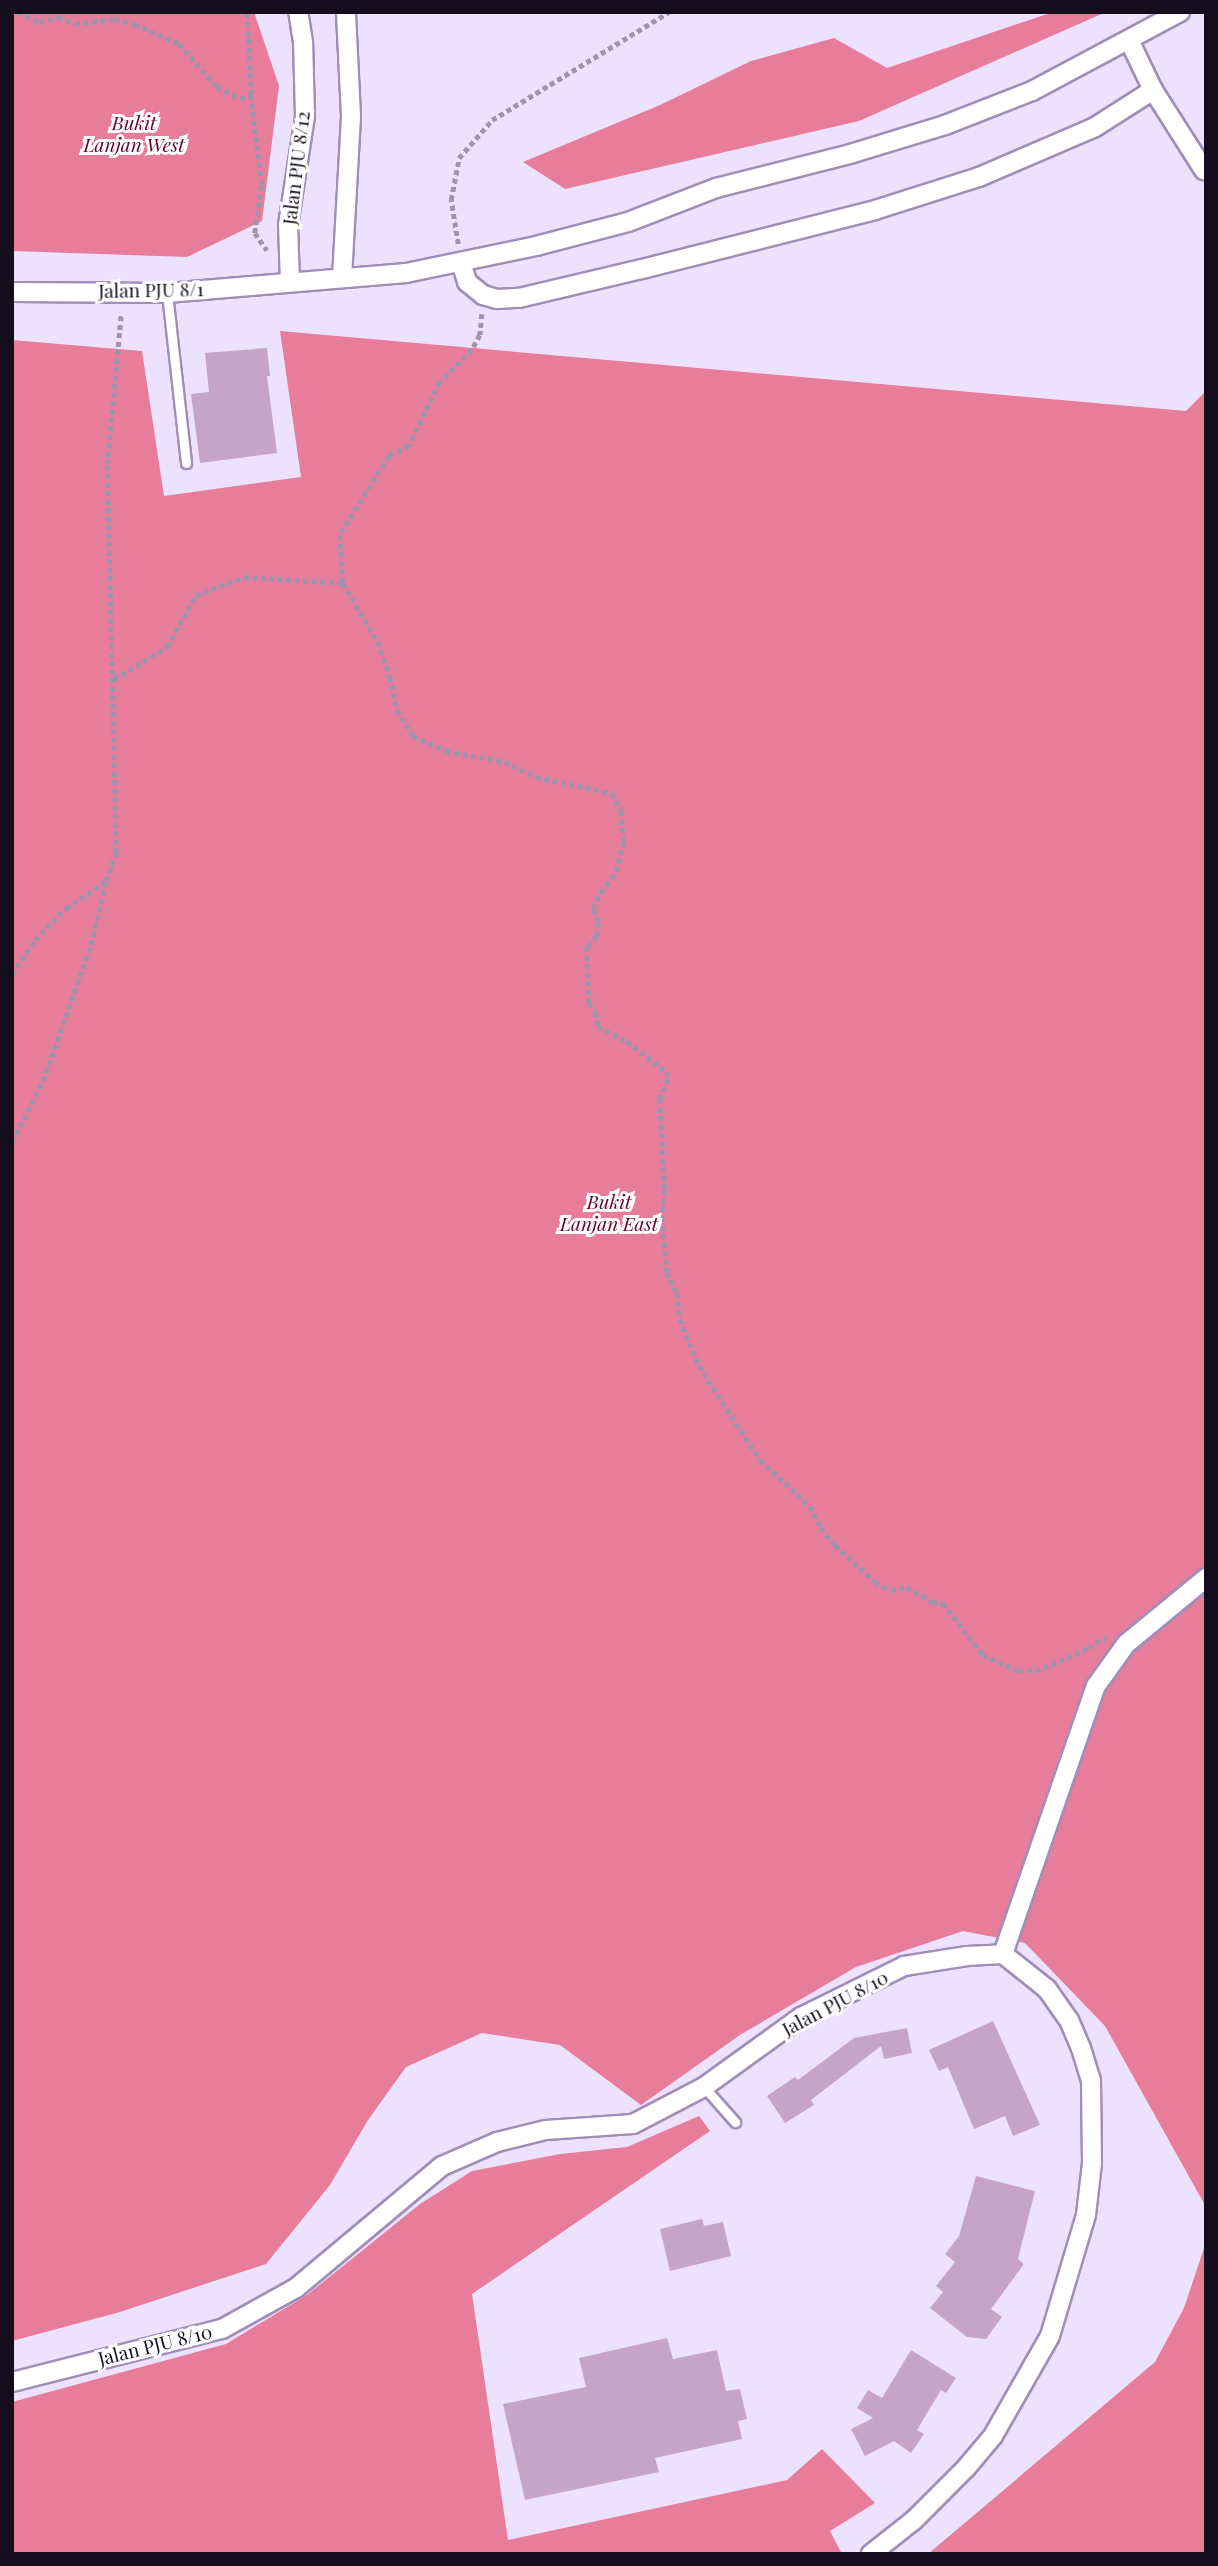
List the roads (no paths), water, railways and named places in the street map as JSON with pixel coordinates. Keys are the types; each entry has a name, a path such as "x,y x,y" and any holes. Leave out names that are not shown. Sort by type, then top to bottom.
{"street":[{"name":"Jalan PJU 8/12","path":"290,282 288,225 305,116 303,42 298,12"},
{"path":"342,278 351,116 346,12"},
{"name":"Jalan PJU 8/1","path":"12,292 167,293 406,273 628,222 716,188 850,154 945,125 1032,91 1180,12"},
{"path":"1129,40 1153,90 1204,170"},
{"path":"461,262 467,282 483,295 498,299 519,298 875,210 979,177 1095,127 1153,90"},
{"path":"871,2554 915,2520 993,2436 1050,2336 1086,2215 1091,2163 1091,2080 1069,2020 1047,1989 1003,1954 1096,1686 1126,1644 1206,1577"},
{"name":"Jalan PJU 8/10","path":"12,2382 222,2329 296,2288 442,2166 497,2142 546,2130 633,2124 704,2087 801,2017 904,1966 967,1956 1003,1954"}],"lane":[{"path":"167,293 186,463"},
{"path":"704,2087 735,2122"}],"park label":[{"name":"Bukit Lanjan West","path":"134,134"},
{"name":"Bukit Lanjan East","path":"609,1213"}]}
